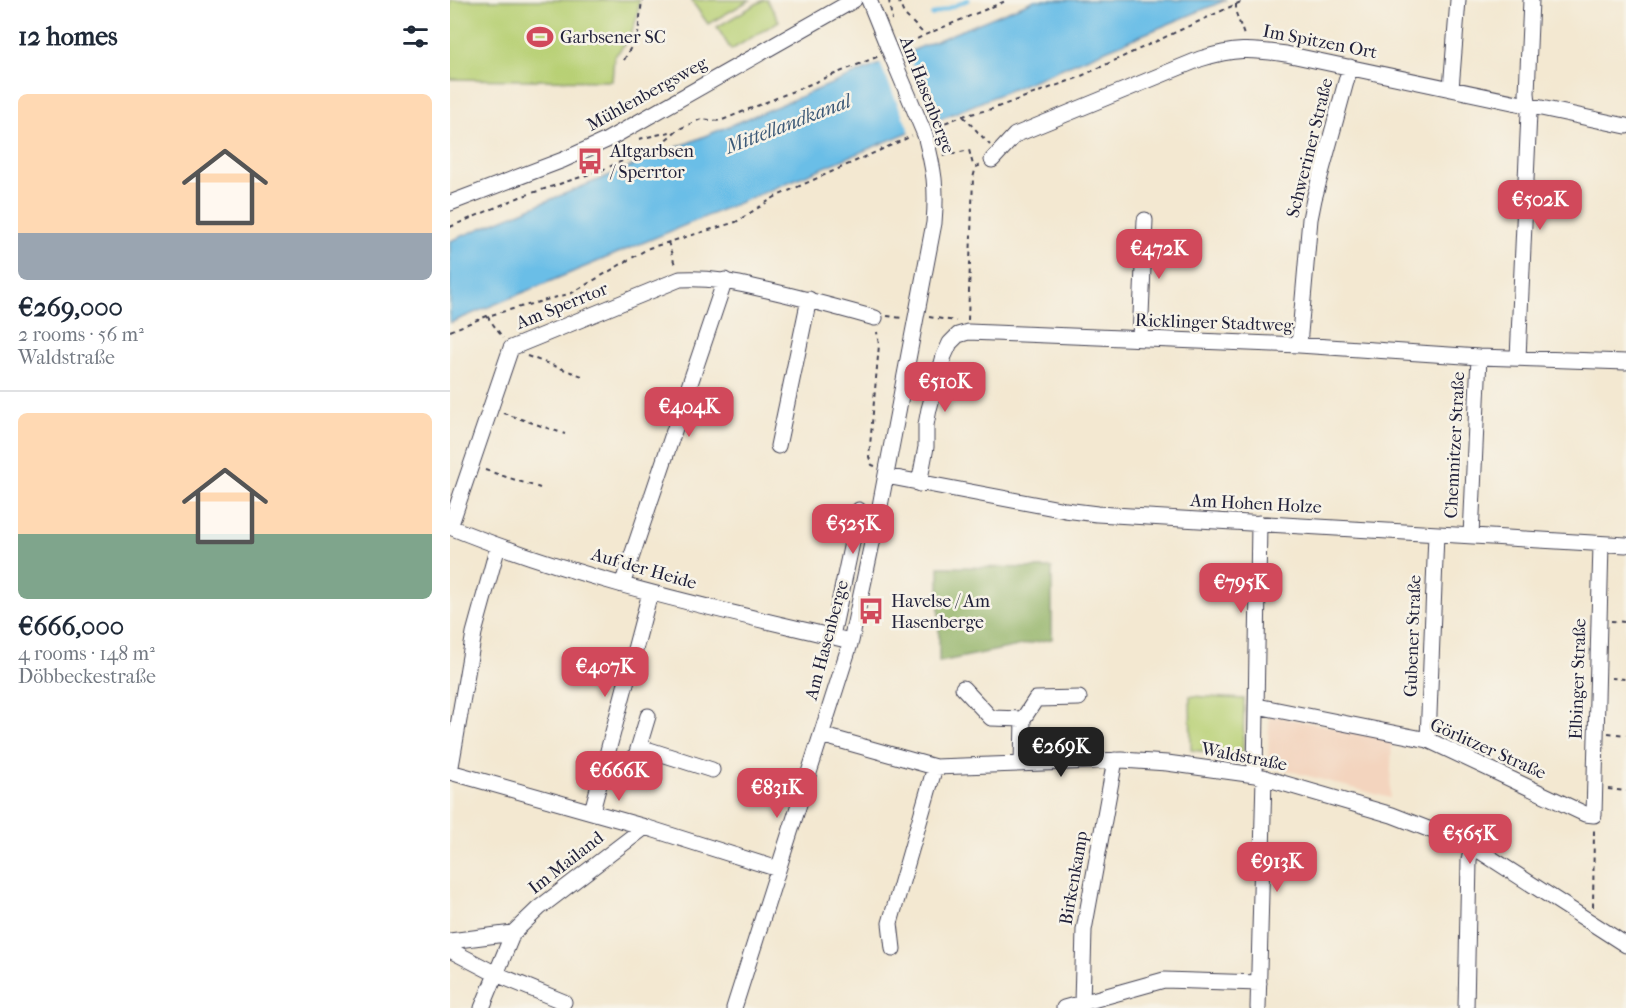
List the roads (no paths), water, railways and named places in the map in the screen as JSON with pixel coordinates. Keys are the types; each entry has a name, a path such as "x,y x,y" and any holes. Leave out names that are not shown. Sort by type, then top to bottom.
{"street":[{"name":"Mühlenbergsweg","path":"450,203 563,160 607,140 854,0"},
{"name":"Am Hasenberge","path":"734,1008 851,641 881,472 933,223 936,194 935,173 925,135 892,49 868,0"},
{"path":"1451,89 1458,0"},
{"path":"1518,358 1529,113 1527,93 1531,0"},
{"name":"Im Spitzen Ort","path":"995,157 1015,135 1189,63 1222,52 1247,49 1276,52 1350,67 1626,126"},
{"name":"Schweriner Straße","path":"1299,345 1310,219 1350,67"},
{"path":"1140,339 1145,220"},
{"name":"Am Sperrtor","path":"450,527 511,348 680,279 702,277 809,299 874,318"},
{"path":"622,585 725,280"},
{"path":"778,446 809,299"},
{"name":"Ricklinger Stadtweg","path":"919,484 926,447 929,409 944,356 962,327 1479,357 1626,362"},
{"name":"Chemnitzer Straße","path":"1471,536 1479,357"},
{"name":"Am Hohen Holze","path":"881,472 919,484 1065,510 1626,545"},
{"path":"832,636 859,510"},
{"path":"1258,1008 1259,523"},
{"name":"Auf der Heide","path":"450,527 498,546 650,593 851,641"},
{"name":"Gubener Straße","path":"1428,740 1436,534"},
{"name":"Elbinger Straße","path":"1594,816 1601,544"},
{"path":"498,546 474,633 450,772 592,811 778,869"},
{"path":"592,811 650,593"},
{"path":"963,688 991,718 1023,719"},
{"path":"1023,764 1023,719 1036,699 1079,698"},
{"name":"Görlitzer Straße","path":"1257,706 1428,740 1585,814 1594,816"},
{"path":"605,760 630,767 635,764 648,716"},
{"name":"Waldstraße","path":"821,735 935,767 1115,760 1167,763 1259,776 1392,815 1472,846 1626,945"},
{"path":"640,747 712,770"},
{"name":"Birkenkamp","path":"1082,1003 1084,930 1115,760"},
{"path":"892,949 890,923 935,767"},
{"name":"Im Mailand","path":"482,1008 513,933 539,908 645,827"},
{"path":"1466,1008 1469,860 1472,846"},
{"path":"450,941 513,933"},
{"path":"450,950 496,974 564,1002"},
{"path":"1064,1008 1164,980 1259,983"}],"water":[{"name":"Mittellandkanal","path":"1035,0 1226,0 450,323 450,241"}],"waterway":[{"path":"932,15 968,0"}],"place":[{"name":"Garbsener SC","path":"540,37"},
{"name":"Altgarbsen / Sperrtor","path":"590,161"},
{"name":"Havelse / Am Hasenberge","path":"871,611"}]}
